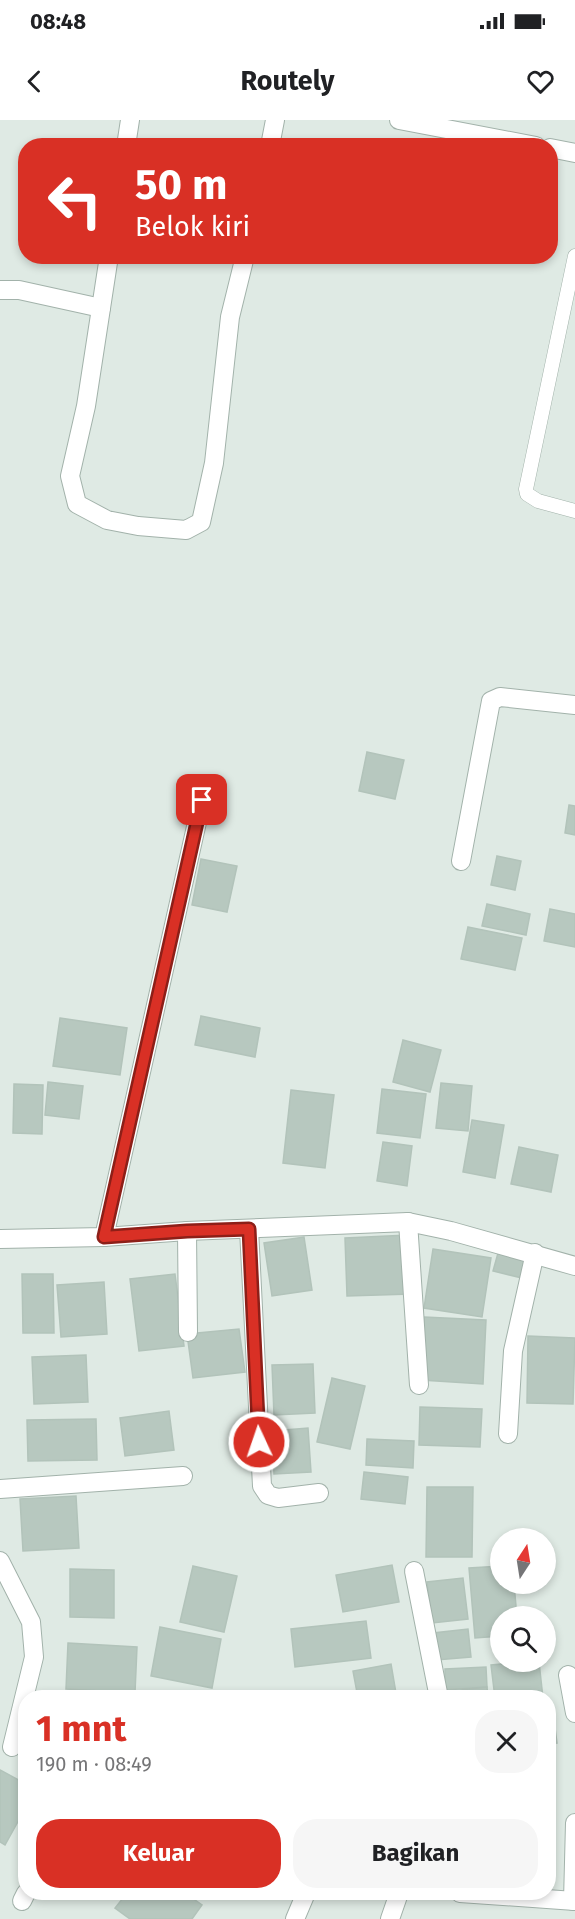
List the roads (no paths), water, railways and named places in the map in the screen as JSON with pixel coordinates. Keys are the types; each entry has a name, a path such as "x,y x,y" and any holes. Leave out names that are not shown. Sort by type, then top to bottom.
{"street":[{"path":"127,138 130,120"},
{"path":"272,138 275,120"},
{"path":"399,120 494,138"},
{"path":"558,150 575,153"},
{"path":"109,264 86,406 70,476 77,504 107,520 138,526 186,530 201,522 214,463 230,317 243,264"},
{"path":"0,290 19,290 101,308"},
{"path":"461,861 491,701 500,697 575,705"},
{"path":"104,1237 202,800"},
{"path":"0,1239 104,1237 187,1231 408,1222 535,1253 575,1266"},
{"path":"408,1222 419,1385"},
{"path":"249,1229 262,1486 268,1495 278,1498 319,1493"},
{"path":"187,1231 188,1332"},
{"path":"508,1434 513,1351 535,1253"},
{"path":"0,1489 183,1476"},
{"path":"0,1561 31,1622 34,1657 26,1690"},
{"path":"414,1571 437,1690"},
{"path":"568,1675 575,1713"},
{"path":"12,1748 18,1723"},
{"path":"556,1900 574,1901 575,1823"},
{"path":"295,1919 303,1900"},
{"path":"390,1919 397,1900"}],"lane":[{"path":"575,255 568,329 526,489 527,494 538,501 575,511"}]}
